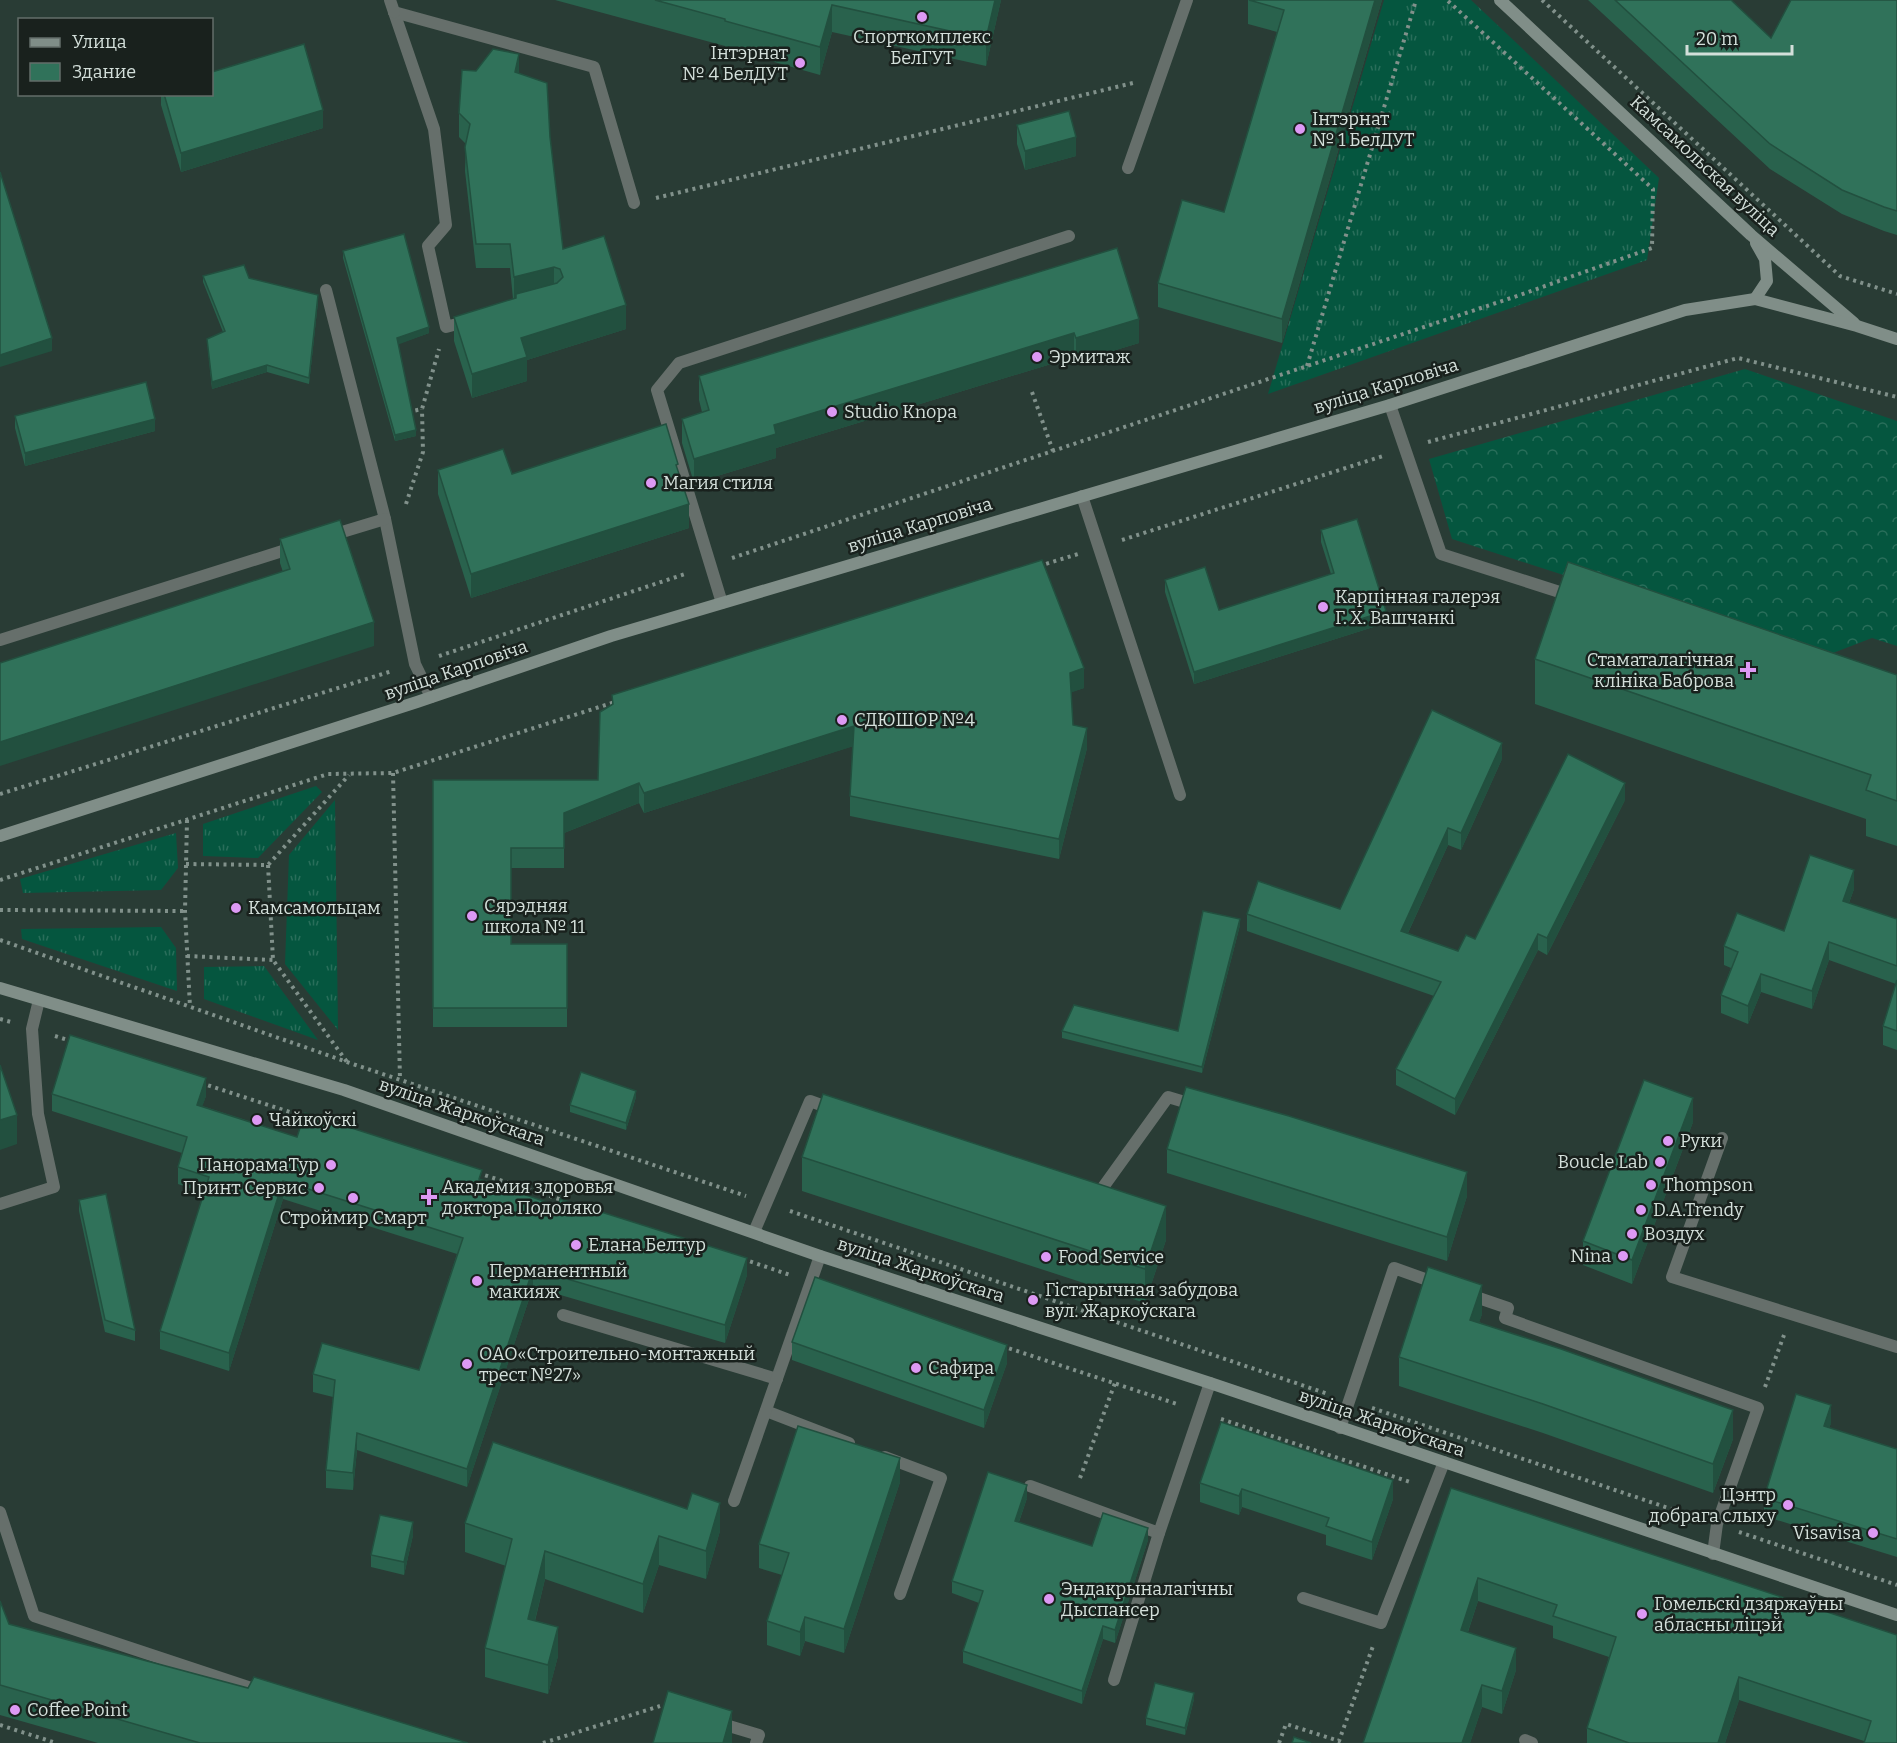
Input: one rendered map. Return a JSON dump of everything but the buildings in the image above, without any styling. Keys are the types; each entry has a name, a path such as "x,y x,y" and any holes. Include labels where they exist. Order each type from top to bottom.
{"street":[{"name":"Камсамольская вуліца","path":"1500,0 1751,235 1857,326 1897,339"},
{"path":"1751,235 1765,259 1767,280 1755,299"},
{"name":"вуліца Карповіча","path":"0,836 612,636 1390,405 1685,310 1755,299 1857,326"},
{"name":"вуліца Жаркоўскага","path":"0,988 344,1090 820,1256 1210,1383 1897,1615"}],"lane":[{"path":"1128,168 1187,0"},
{"path":"392,6 594,68 634,203"},
{"path":"392,6 435,129 446,225 428,246 446,327 479,318"},
{"path":"722,603 657,390 679,363 1069,236"},
{"path":"326,290 385,519 415,664 431,697"},
{"path":"1390,405 1441,554 1587,600"},
{"path":"1082,496 1180,795"},
{"path":"0,640 385,519"},
{"path":"0,1204 54,1187 38,1114 32,1029 39,1000"},
{"path":"1096,1197 1167,1097 1212,1110"},
{"path":"754,1232 810,1101 843,1112"},
{"path":"1722,1138 1672,1277 1897,1347"},
{"path":"735,1501 820,1256"},
{"path":"1340,1428 1394,1268 1508,1308 1505,1318 1758,1408 1717,1524 1713,1554"},
{"path":"563,1315 777,1379"},
{"path":"1114,1680 1159,1533 1210,1383"},
{"path":"766,1411 941,1478 900,1594"},
{"path":"1303,1598 1381,1623 1444,1462"},
{"path":"1030,1486 1159,1533"},
{"path":"0,1512 34,1616 270,1694"},
{"path":"704,1719 759,1735 756,1743"}],"path":[{"path":"1306,366 1416,0"},
{"path":"0,794 415,664 1514,297 1652,248 1653,189 1447,0"},
{"path":"1542,0 1840,276 1897,294"},
{"path":"634,203 1160,77"},
{"path":"405,508 423,452 422,409 446,327"},
{"path":"1031,569 1405,448 1738,358 1897,397"},
{"path":"1032,392 1053,451"},
{"path":"401,414 422,409"},
{"path":"0,880 328,774 393,773 623,700"},
{"path":"393,773 400,1080"},
{"path":"347,1062 273,960 268,865 349,774"},
{"path":"187,820 185,911 190,1007"},
{"path":"186,864 268,865"},
{"path":"0,910 185,911"},
{"path":"0,940 347,1062 1897,1585"},
{"path":"187,956 273,960"},
{"path":"0,1019 77,1043"},
{"path":"190,1080 314,1120"},
{"path":"472,1171 562,1201"},
{"path":"732,1256 811,1281"},
{"path":"1758,1408 1792,1314"},
{"path":"991,1342 1433,1490"},
{"path":"1072,1500 1115,1383"},
{"path":"1279,1743 1286,1724 1339,1741 1381,1623"},
{"path":"543,1743 660,1706"},
{"path":"0,1725 56,1743"}],"green space":[{"path":"1384,0 1471,0 1659,178 1647,260 1268,394"},
{"path":"1745,369 1897,421 1897,646 1872,638 1820,658 1452,539 1429,459"},
{"path":"316,786 322,792 258,858 203,856 203,824"},
{"path":"335,800 338,1030 285,964 289,855"},
{"path":"176,833 178,868 161,890 23,893 20,879"},
{"path":"161,927 176,948 177,991 22,939 21,929"},
{"path":"264,966 318,1040 204,999 204,967"}],"place":[{"name":"Спорткомплекс БелГУТ","path":"922,17"},
{"name":"Інтэрнат № 4 БелДУТ","path":"800,63"},
{"name":"Інтэрнат № 1 БелДУТ","path":"1300,129"},
{"name":"Эрмитаж","path":"1037,357"},
{"name":"Studio Knopa","path":"832,412"},
{"name":"Магия стиля","path":"651,483"},
{"name":"Карцінная галерэя Г. Х. Вашчанкі","path":"1323,607"},
{"name":"Стаматалагічная клініка Баброва","path":"1748,670"},
{"name":"СДЮШОР №4","path":"842,720"},
{"name":"Камсамольцам","path":"236,908"},
{"name":"Сярэдняя школа № 11","path":"472,916"},
{"name":"Чайкоўскі","path":"257,1120"},
{"name":"Руки","path":"1668,1141"},
{"name":"Boucle Lab","path":"1660,1162"},
{"name":"ПанорамаТур","path":"331,1165"},
{"name":"Thompson","path":"1651,1185"},
{"name":"Принт Сервис","path":"319,1188"},
{"name":"Академия здоровья доктора Подоляко","path":"429,1197"},
{"name":"Строймир Смарт","path":"353,1198"},
{"name":"D.A.Trendy","path":"1641,1210"},
{"name":"Воздух","path":"1632,1234"},
{"name":"Елана Белтур","path":"576,1245"},
{"name":"Nina","path":"1623,1256"},
{"name":"Food Service","path":"1046,1257"},
{"name":"Перманентный макияж","path":"477,1281"},
{"name":"Гістарычная забудова вул. Жаркоўскага","path":"1033,1300"},
{"name":"ОАО«Строительно-монтажный трест №27»","path":"467,1364"},
{"name":"Сафира","path":"916,1368"},
{"name":"Цэнтр добрага слыху","path":"1788,1505"},
{"name":"Visavisa","path":"1873,1533"},
{"name":"Эндакрыналагічны Дыспансер","path":"1049,1599"},
{"name":"Гомельскі дзяржаўны абласны ліцэй","path":"1642,1614"},
{"name":"Coffee Point","path":"15,1710"}]}
